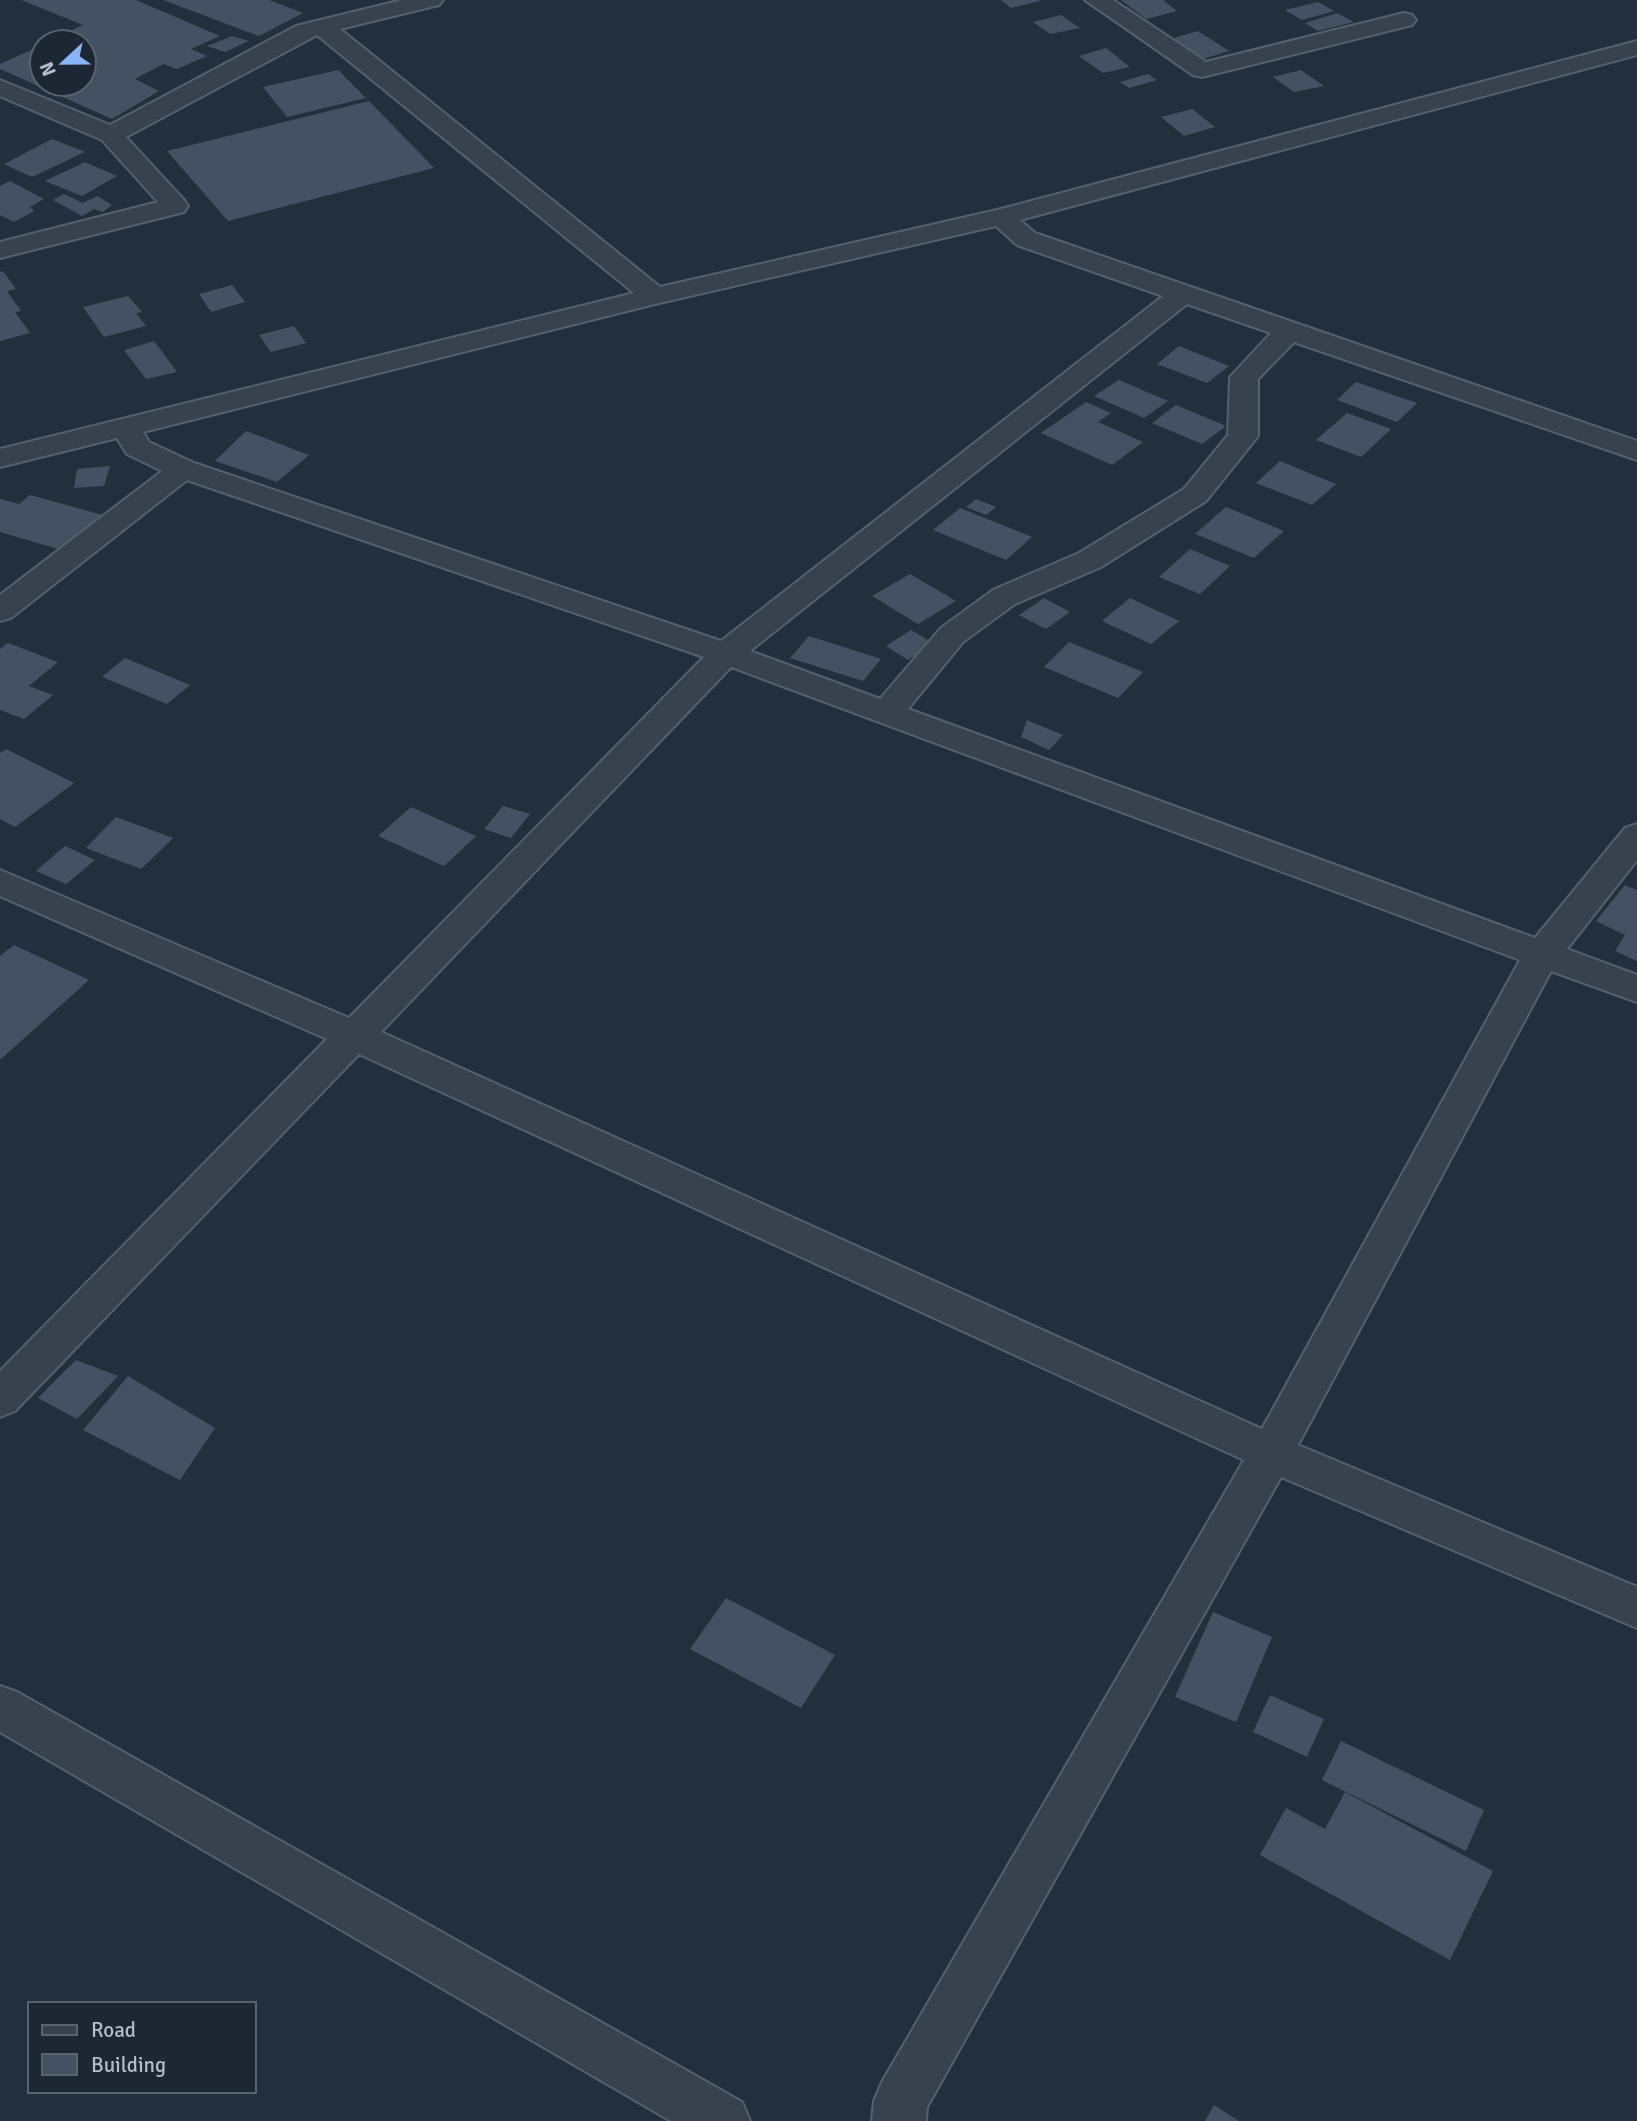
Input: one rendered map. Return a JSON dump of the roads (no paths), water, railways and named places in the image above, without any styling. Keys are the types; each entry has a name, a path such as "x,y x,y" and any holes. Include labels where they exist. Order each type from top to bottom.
{"street":[{"path":"111,135 304,31 431,0"},
{"path":"1097,0 1202,70 1404,20 1367,5"},
{"path":"322,27 655,296"},
{"path":"0,458 655,296 1001,216 1637,48"},
{"path":"0,87 111,135 175,206 0,250"},
{"path":"1001,216 1026,239 1637,451"},
{"path":"0,1399 726,654 1182,294"},
{"path":"887,712 952,635 1004,597 1090,560 1195,495 1243,436 1244,377 1290,330"},
{"path":"125,427 138,448 183,469 726,654 1541,956 1637,989"},
{"path":"0,611 183,469"},
{"path":"899,2121 901,2101 1271,1453 1541,956 1637,836"},
{"path":"0,883 355,1036 1271,1453 1637,1608"},
{"path":"0,1707 723,2121"}]}
